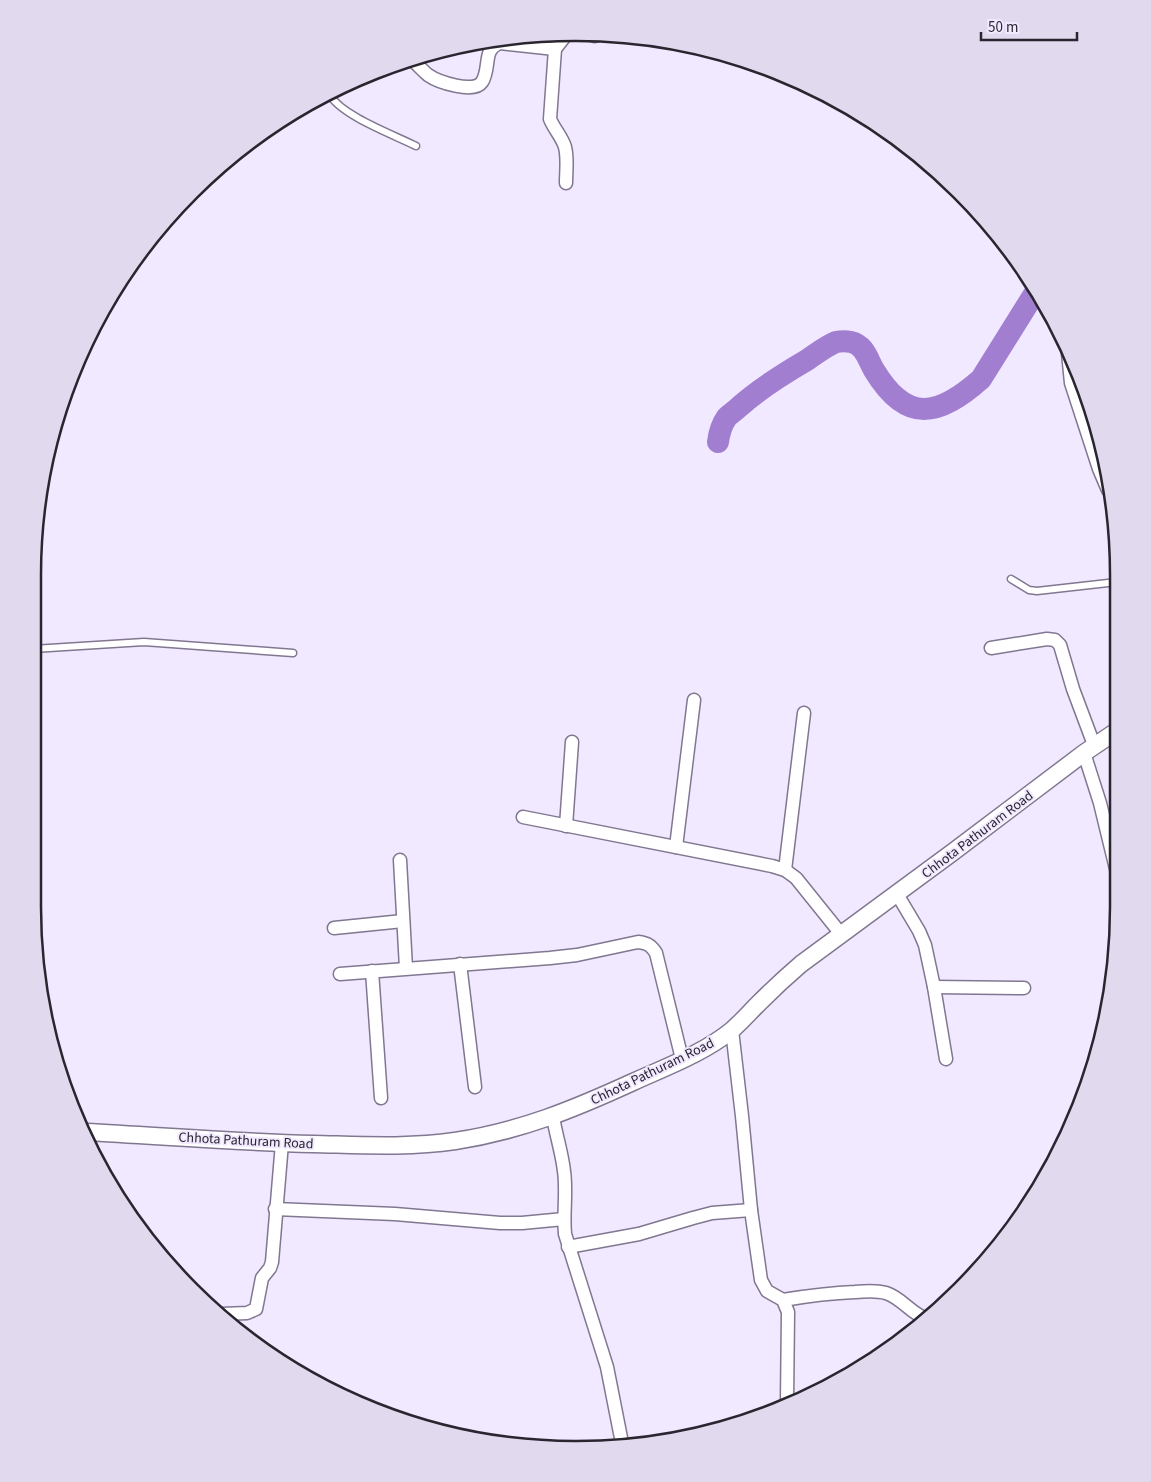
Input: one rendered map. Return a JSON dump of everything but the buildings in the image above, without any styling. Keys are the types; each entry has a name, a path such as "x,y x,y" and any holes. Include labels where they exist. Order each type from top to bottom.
{"street":[{"path":"561,41 555,49 550,119 564,146 566,184"},
{"path":"516,45 555,49"},
{"path":"418,65 436,79 465,87 475,87 481,83 486,74 491,49"},
{"path":"1070,374 1071,383 1088,426"},
{"path":"991,648 1047,639 1055,640 1060,645 1089,749 1110,844"},
{"path":"676,847 694,700"},
{"path":"785,870 804,713"},
{"name":"Chhota Pathuram Road","path":"91,1132 282,1143 376,1146 419,1145 456,1141 512,1129 581,1106 682,1059 732,1030 779,983 802,964 1110,735"},
{"path":"566,826 572,742"},
{"path":"523,817 785,870 796,878 842,934"},
{"path":"400,860 406,968"},
{"path":"897,894 920,931 925,945 946,1060"},
{"path":"334,928 404,921"},
{"path":"340,974 577,955 638,942 649,944 656,952 682,1059"},
{"path":"460,964 475,1087"},
{"path":"372,971 381,1098"},
{"path":"934,987 1024,988"},
{"path":"732,1030 751,1210 761,1280 767,1291 783,1300 788,1312 787,1397"},
{"path":"552,1117 564,1170 566,1190 564,1219 568,1247 607,1367 621,1439"},
{"path":"230,1314 247,1313 256,1309 262,1278 272,1262 282,1143"},
{"path":"276,1209 395,1214 500,1223 564,1219"},
{"path":"568,1247 639,1234 712,1214 751,1210"},
{"path":"783,1300 820,1294 884,1292 894,1296 918,1316"}],"lane":[{"path":"332,100 349,113 416,146"},
{"path":"1011,579 1029,590 1038,591 1110,583"},
{"path":"41,648 144,642 293,653"}],"waterway":[{"path":"718,442 722,426 728,416 772,382 836,342 851,342 860,346 886,388 899,400 911,407 924,409 937,407 951,401 981,379 1032,298"}]}
